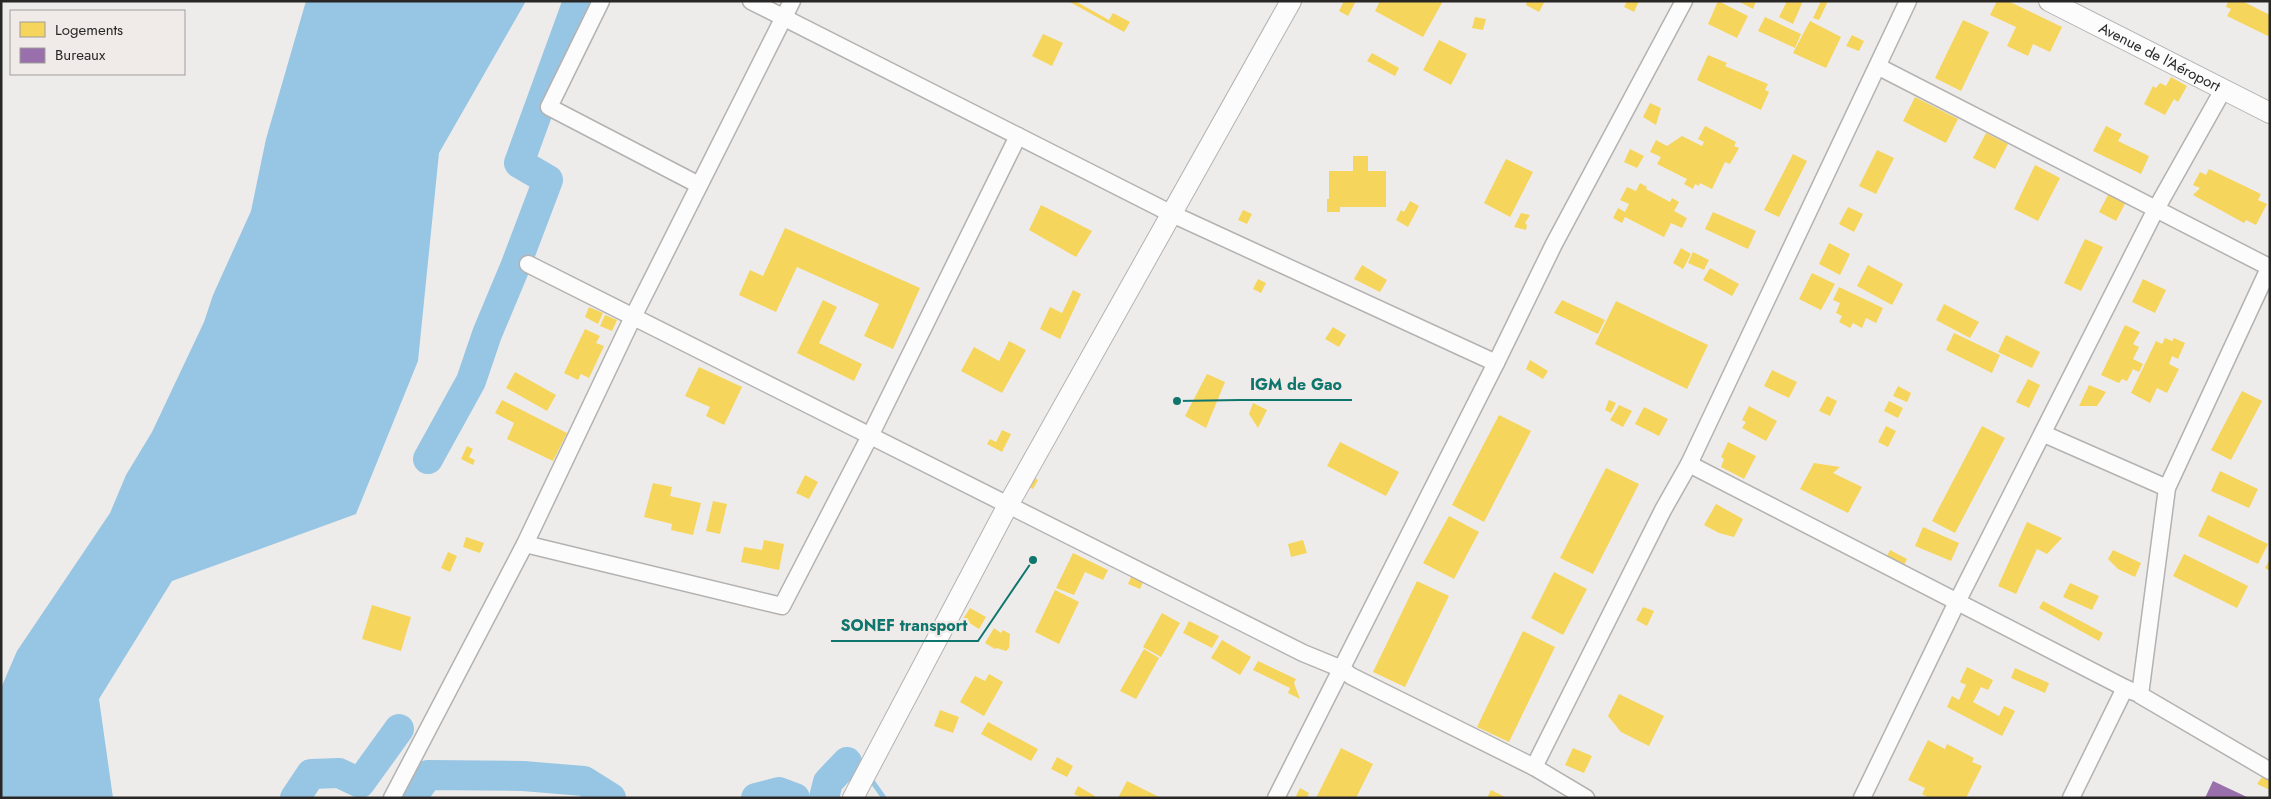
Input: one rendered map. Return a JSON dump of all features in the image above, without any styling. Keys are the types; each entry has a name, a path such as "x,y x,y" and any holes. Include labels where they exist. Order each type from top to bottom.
{"main road":[{"path":"853,798 1008,505 1290,1"},
{"name":"Avenue de l'Aéroport","path":"2050,1 2270,113"}],"street":[{"path":"601,1 549,107 699,185"},
{"path":"751,1 783,19 1172,214 1496,363"},
{"path":"392,798 525,544 633,317 792,1"},
{"path":"1276,798 1496,363 1554,244 1684,1"},
{"path":"1534,767 1663,510 1689,464 1747,338 1879,67 1908,1"},
{"path":"1879,67 2270,267 2168,488 2140,695"},
{"path":"1862,798 1958,602 2156,209 2223,90"},
{"path":"525,544 782,606 870,436 1018,136"},
{"path":"528,264 1303,653 1342,669 1351,676 1534,767 1586,798"},
{"path":"2044,434 2168,488"},
{"path":"1689,464 2140,695 2270,771"},
{"path":"2071,798 2124,688"}],"water":[{"path":"306,1 526,1 439,153 418,361 356,514 172,581 99,699 113,798 1,798 1,688 17,651 110,513 126,475 152,432 204,322 213,295 251,211 266,139"}],"building: Logements":[{"path":"1068,1 1075,1 1109,20 1113,13 1130,22 1124,32"},
{"path":"1344,1 1356,1 1348,16 1339,11"},
{"path":"1380,1 1443,1 1423,37 1375,11"},
{"path":"1527,1 1545,1 1539,12 1526,5"},
{"path":"1627,1 1639,1 1634,12 1624,7"},
{"path":"1718,1 1748,16 1737,38 1708,24"},
{"path":"1738,1 1756,1 1753,9"},
{"path":"1787,1 1803,1 1793,24 1779,17"},
{"path":"1821,1 1828,1 1819,20 1813,18"},
{"path":"1997,1 2008,1 2062,27 2050,52 2033,44 2028,56 2007,46 2016,27 1990,15"},
{"path":"2228,1 2242,1 2270,15 2270,37 2227,16 2231,9 2226,7"},
{"path":"1475,17 1486,19 1483,30 1472,28"},
{"path":"1765,17 1801,34 1795,48 1758,31"},
{"path":"1963,20 1989,32 1961,91 1935,78"},
{"path":"1810,21 1841,37 1826,68 1793,53"},
{"path":"1043,34 1063,43 1052,66 1032,56"},
{"path":"1852,35 1864,41 1859,51 1846,46"},
{"path":"1439,40 1467,54 1451,85 1423,70"},
{"path":"1372,53 1399,68 1395,76 1367,61"},
{"path":"1708,55 1727,63 1725,66 1768,84 1765,90 1769,92 1761,110 1697,80"},
{"path":"2171,77 2187,86 2178,102 2174,99 2165,115 2144,104 2153,86 2156,88 2160,83 2166,86"},
{"path":"1915,97 1958,119 1946,143 1903,121"},
{"path":"1650,103 1661,108 1656,125 1643,117"},
{"path":"1705,126 1736,142 1734,146 1739,148 1730,164 1725,162 1712,189 1700,183 1699,186 1695,184 1693,189 1684,184 1687,179 1657,164 1661,157 1650,152 1656,140 1667,146 1682,136 1702,146 1704,142 1698,139"},
{"path":"2106,126 2122,134 2118,141 2149,156 2141,174 2093,151"},
{"path":"1986,133 2008,144 1995,169 1973,158"},
{"path":"1630,149 1644,156 1637,168 1624,162"},
{"path":"1877,150 1894,158 1876,194 1859,186"},
{"path":"1793,154 1807,161 1779,217 1764,210"},
{"path":"1353,156 1368,156 1368,171 1386,171 1386,207 1340,207 1340,212 1327,212 1329,171 1353,171"},
{"path":"1506,159 1533,172 1510,217 1484,203"},
{"path":"2035,165 2060,178 2038,221 2014,209"},
{"path":"2209,169 2261,194 2258,200 2267,204 2256,225 2246,220 2244,223 2193,195 2200,188 2193,185 2200,172 2206,175"},
{"path":"1640,183 1647,187 1646,189 1670,202 1672,198 1679,202 1674,211 1687,218 1682,228 1671,223 1664,237 1625,217 1622,223 1613,218 1618,208 1625,212 1629,204 1620,200 1627,187 1636,191"},
{"path":"2110,191 2127,200 2116,221 2099,212"},
{"path":"1410,201 1419,206 1408,227 1396,220 1401,210 1404,212"},
{"path":"1041,205 1092,231 1076,257 1029,230"},
{"path":"1848,207 1863,214 1854,232 1839,224"},
{"path":"1243,210 1252,214 1247,224 1238,220"},
{"path":"1713,212 1756,231 1748,249 1705,229"},
{"path":"1521,213 1530,215 1525,223 1527,225 1526,230 1514,227"},
{"path":"785,228 920,288 893,349 864,336 879,304 797,267 776,312 739,295 750,270 763,276"},
{"path":"2085,239 2103,247 2081,291 2064,283"},
{"path":"1829,243 1850,254 1840,275 1819,264"},
{"path":"1681,248 1691,254 1683,269 1673,263"},
{"path":"1693,252 1709,260 1704,270 1688,263"},
{"path":"1362,265 1387,280 1380,292 1354,279"},
{"path":"1868,265 1903,284 1892,305 1857,286"},
{"path":"1710,268 1739,284 1732,296 1703,280"},
{"path":"1812,273 1835,284 1821,310 1799,299"},
{"path":"1258,279 1266,283 1261,293 1253,289"},
{"path":"2143,279 2166,290 2155,313 2132,302"},
{"path":"1839,287 1883,308 1876,323 1866,318 1862,328 1853,323 1850,328 1839,322 1842,316 1836,313 1840,303 1833,300"},
{"path":"1073,290 1081,294 1060,339 1040,329 1050,307 1062,313"},
{"path":"823,300 837,307 819,343 862,364 854,381 797,353"},
{"path":"1562,300 1605,320 1598,334 1554,313"},
{"path":"1616,301 1708,345 1687,389 1595,344"},
{"path":"1944,304 1979,322 1970,338 1936,320"},
{"path":"589,307 603,313 598,324 585,317"},
{"path":"605,315 617,320 612,331 600,326"},
{"path":"2125,325 2140,332 2133,344 2139,347 2133,359 2143,364 2139,372 2133,369 2127,381 2122,379 2119,383 2101,375"},
{"path":"1333,327 1346,335 1339,347 1325,339"},
{"path":"585,329 600,336 596,343 604,346 589,378 581,374 578,380 564,373"},
{"path":"1954,333 2000,355 1992,373 1946,350"},
{"path":"2006,335 2040,352 2032,368 1998,352"},
{"path":"2165,338 2172,341 2174,338 2185,343 2178,359 2172,356 2169,364 2179,369 2167,393 2157,388 2150,403 2131,393 2156,341 2162,344"},
{"path":"1009,341 1026,350 1002,393 961,371 974,347 999,361"},
{"path":"1530,360 1548,371 1543,379 1526,369"},
{"path":"699,367 742,387 724,425 706,416 710,407 685,396"},
{"path":"1772,370 1797,382 1789,398 1764,386"},
{"path":"515,372 556,395 547,411 506,388"},
{"path":"1207,374 1225,382 1206,428 1185,416"},
{"path":"2028,379 2040,385 2029,408 2016,402"},
{"path":"2089,385 2106,392 2097,406 2079,406"},
{"path":"1898,386 1911,393 1907,402 1893,396"},
{"path":"2242,391 2262,401 2231,460 2211,450"},
{"path":"1827,396 1837,401 1830,416 1819,411"},
{"path":"502,400 567,433 553,461 507,439 514,423 495,413"},
{"path":"1609,400 1616,403 1611,413 1605,410"},
{"path":"1889,401 1903,408 1898,418 1884,411"},
{"path":"1253,403 1267,410 1258,428 1249,414"},
{"path":"1619,405 1632,411 1623,427 1610,420"},
{"path":"1749,406 1777,421 1766,441 1742,428 1746,422 1742,420"},
{"path":"1644,407 1668,419 1659,436 1635,424"},
{"path":"1499,415 1531,431 1484,522 1452,505"},
{"path":"1886,426 1896,431 1888,447 1878,442"},
{"path":"1982,426 2005,438 1955,533 1932,521"},
{"path":"1002,430 1011,434 1002,452 987,444 990,439 996,442"},
{"path":"1340,442 1399,472 1386,496 1327,466"},
{"path":"1728,442 1756,456 1744,479 1721,467 1724,459 1721,457"},
{"path":"467,446 473,449 469,457 475,460 473,465 461,459"},
{"path":"1814,463 1840,467 1833,473 1862,487 1848,513 1800,489"},
{"path":"1606,468 1639,484 1593,574 1560,558"},
{"path":"2220,471 2258,489 2249,508 2211,491"},
{"path":"805,475 818,482 809,499 796,493"},
{"path":"1034,477 1038,480 1033,489 1028,487"},
{"path":"653,483 672,487 670,496 701,503 693,535 671,530 672,524 644,517"},
{"path":"713,501 727,504 720,534 706,531"},
{"path":"1716,504 1743,519 1734,537 1719,533 1704,525"},
{"path":"2208,515 2268,544 2258,564 2198,536"},
{"path":"1449,516 1479,532 1454,579 1423,563"},
{"path":"2027,522 2062,538 2047,554 2037,549 2016,594 1998,586"},
{"path":"1923,527 1959,543 1951,561 1915,546"},
{"path":"466,537 484,543 480,553 463,547"},
{"path":"764,540 784,544 779,570 741,562 744,547 762,550"},
{"path":"1303,540 1307,553 1291,557 1288,544"},
{"path":"1890,550 1907,559 1902,569 1885,560"},
{"path":"2113,550 2141,563 2135,577 2118,569 2108,559"},
{"path":"448,552 457,556 450,572 441,568"},
{"path":"1073,553 1108,570 1103,580 1085,572 1074,595 1056,588"},
{"path":"2184,554 2248,586 2237,608 2173,576"},
{"path":"2270,559 2270,571 2265,568"},
{"path":"1554,572 1587,589 1563,635 1531,618"},
{"path":"1132,575 1144,580 1140,589 1128,584"},
{"path":"1417,581 1449,596 1405,687 1373,672"},
{"path":"2070,583 2099,596 2092,610 2063,597"},
{"path":"1055,590 1079,602 1059,644 1035,632"},
{"path":"2043,601 2103,633 2099,641 2039,608"},
{"path":"372,605 411,617 401,651 362,639"},
{"path":"1643,607 1654,611 1647,626 1636,620"},
{"path":"970,608 986,617 979,629 963,619"},
{"path":"1162,613 1180,623 1161,657 1143,647"},
{"path":"1189,621 1219,636 1212,648 1183,633"},
{"path":"994,628 1001,633 1003,630 1010,634 1009,648 1006,651 995,649 985,643"},
{"path":"1523,631 1555,647 1509,742 1477,727"},
{"path":"1222,640 1251,657 1240,675 1211,658"},
{"path":"1144,649 1159,658 1136,699 1120,691"},
{"path":"1258,661 1296,679 1294,683 1300,699 1288,693 1290,688 1253,670"},
{"path":"1967,667 1993,680 1988,690 1981,687 1973,702 1999,716 2004,706 2015,711 2002,736 1947,707 1952,696 1959,700 1966,685 1960,682"},
{"path":"2015,668 2049,683 2045,693 2011,678"},
{"path":"989,674 1003,682 984,716 960,702 975,676 985,681"},
{"path":"1619,694 1664,716 1649,746 1621,732 1608,716"},
{"path":"940,710 959,717 953,733 934,726"},
{"path":"988,722 1038,749 1031,761 981,734"},
{"path":"1928,740 1945,749 1947,744 1974,758 1972,762 1982,766 1966,798 1929,798 1922,794 1925,788 1908,780"},
{"path":"1341,748 1373,764 1356,798 1316,798"},
{"path":"1573,748 1592,756 1584,773 1565,765"},
{"path":"1057,757 1073,766 1067,777 1051,769"},
{"path":"2264,774 2270,777 2270,790 2257,784"},
{"path":"1127,781 1161,798 1118,798"},
{"path":"1078,786 1098,798 1082,798 1074,794"},
{"path":"1300,788 1309,793 1307,798 1295,798"},
{"path":"1491,790 1507,798 1487,798"}],"building: Bureaux":[{"path":"2213,781 2249,798 2205,798"}],"waterway":[{"path":"428,459 471,381 487,334 548,180 519,163 578,1"},
{"path":"295,798 311,774 339,773 360,783 399,729"},
{"path":"824,798 828,782 847,762"},
{"path":"411,798 428,775 523,776 584,781 611,798"},
{"path":"872,781 884,798"},
{"path":"756,798 779,792 795,798"}],"place":[{"name":"IGM de Gao","path":"1177,401"},
{"name":"SONEF transport","path":"1033,560"}]}
